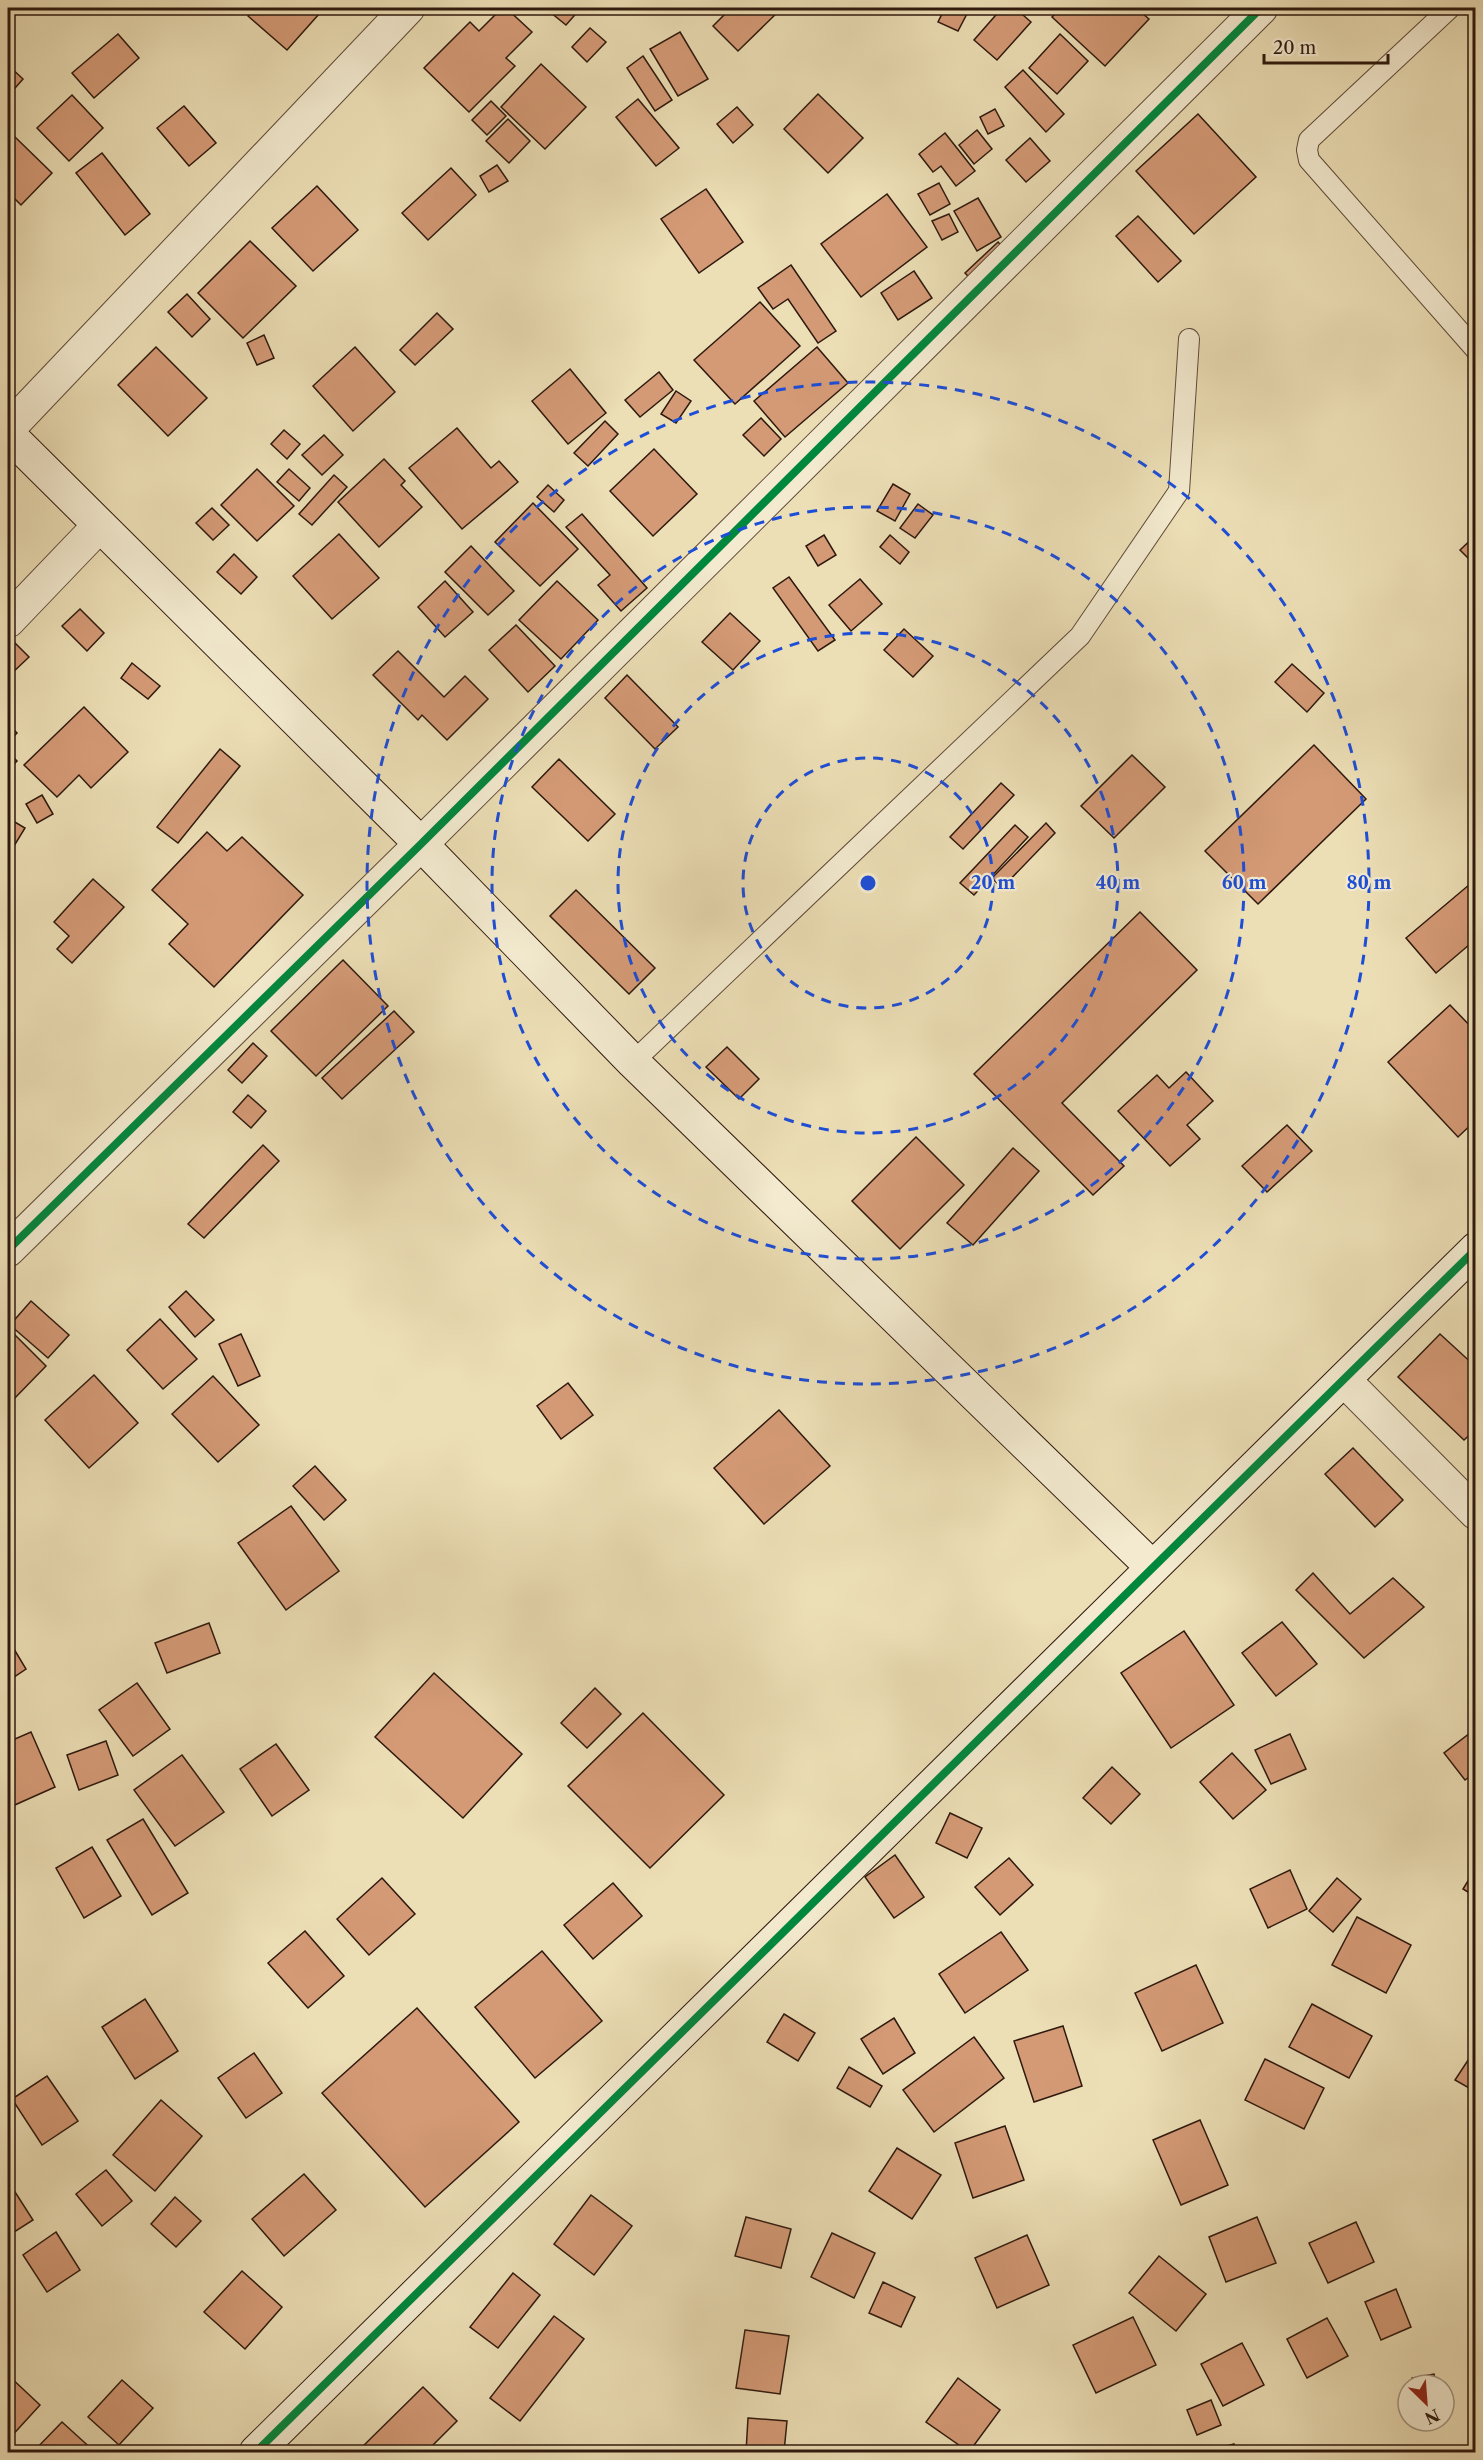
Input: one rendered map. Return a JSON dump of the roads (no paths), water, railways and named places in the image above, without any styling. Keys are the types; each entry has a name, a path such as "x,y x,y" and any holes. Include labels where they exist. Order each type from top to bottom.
{"street":[{"path":"8,429 408,8"},
{"path":"8,1250 421,844 1261,8"},
{"path":"8,434 421,844 633,1062 1152,1567"},
{"path":"8,621 99,526"},
{"path":"256,2452 1476,1250"},
{"path":"1344,1380 1476,1513"}],"lane":[{"path":"1450,8 1310,140 1307,150 1309,160 1476,350"},
{"path":"633,1062 1080,636 1179,491 1189,339"}]}
